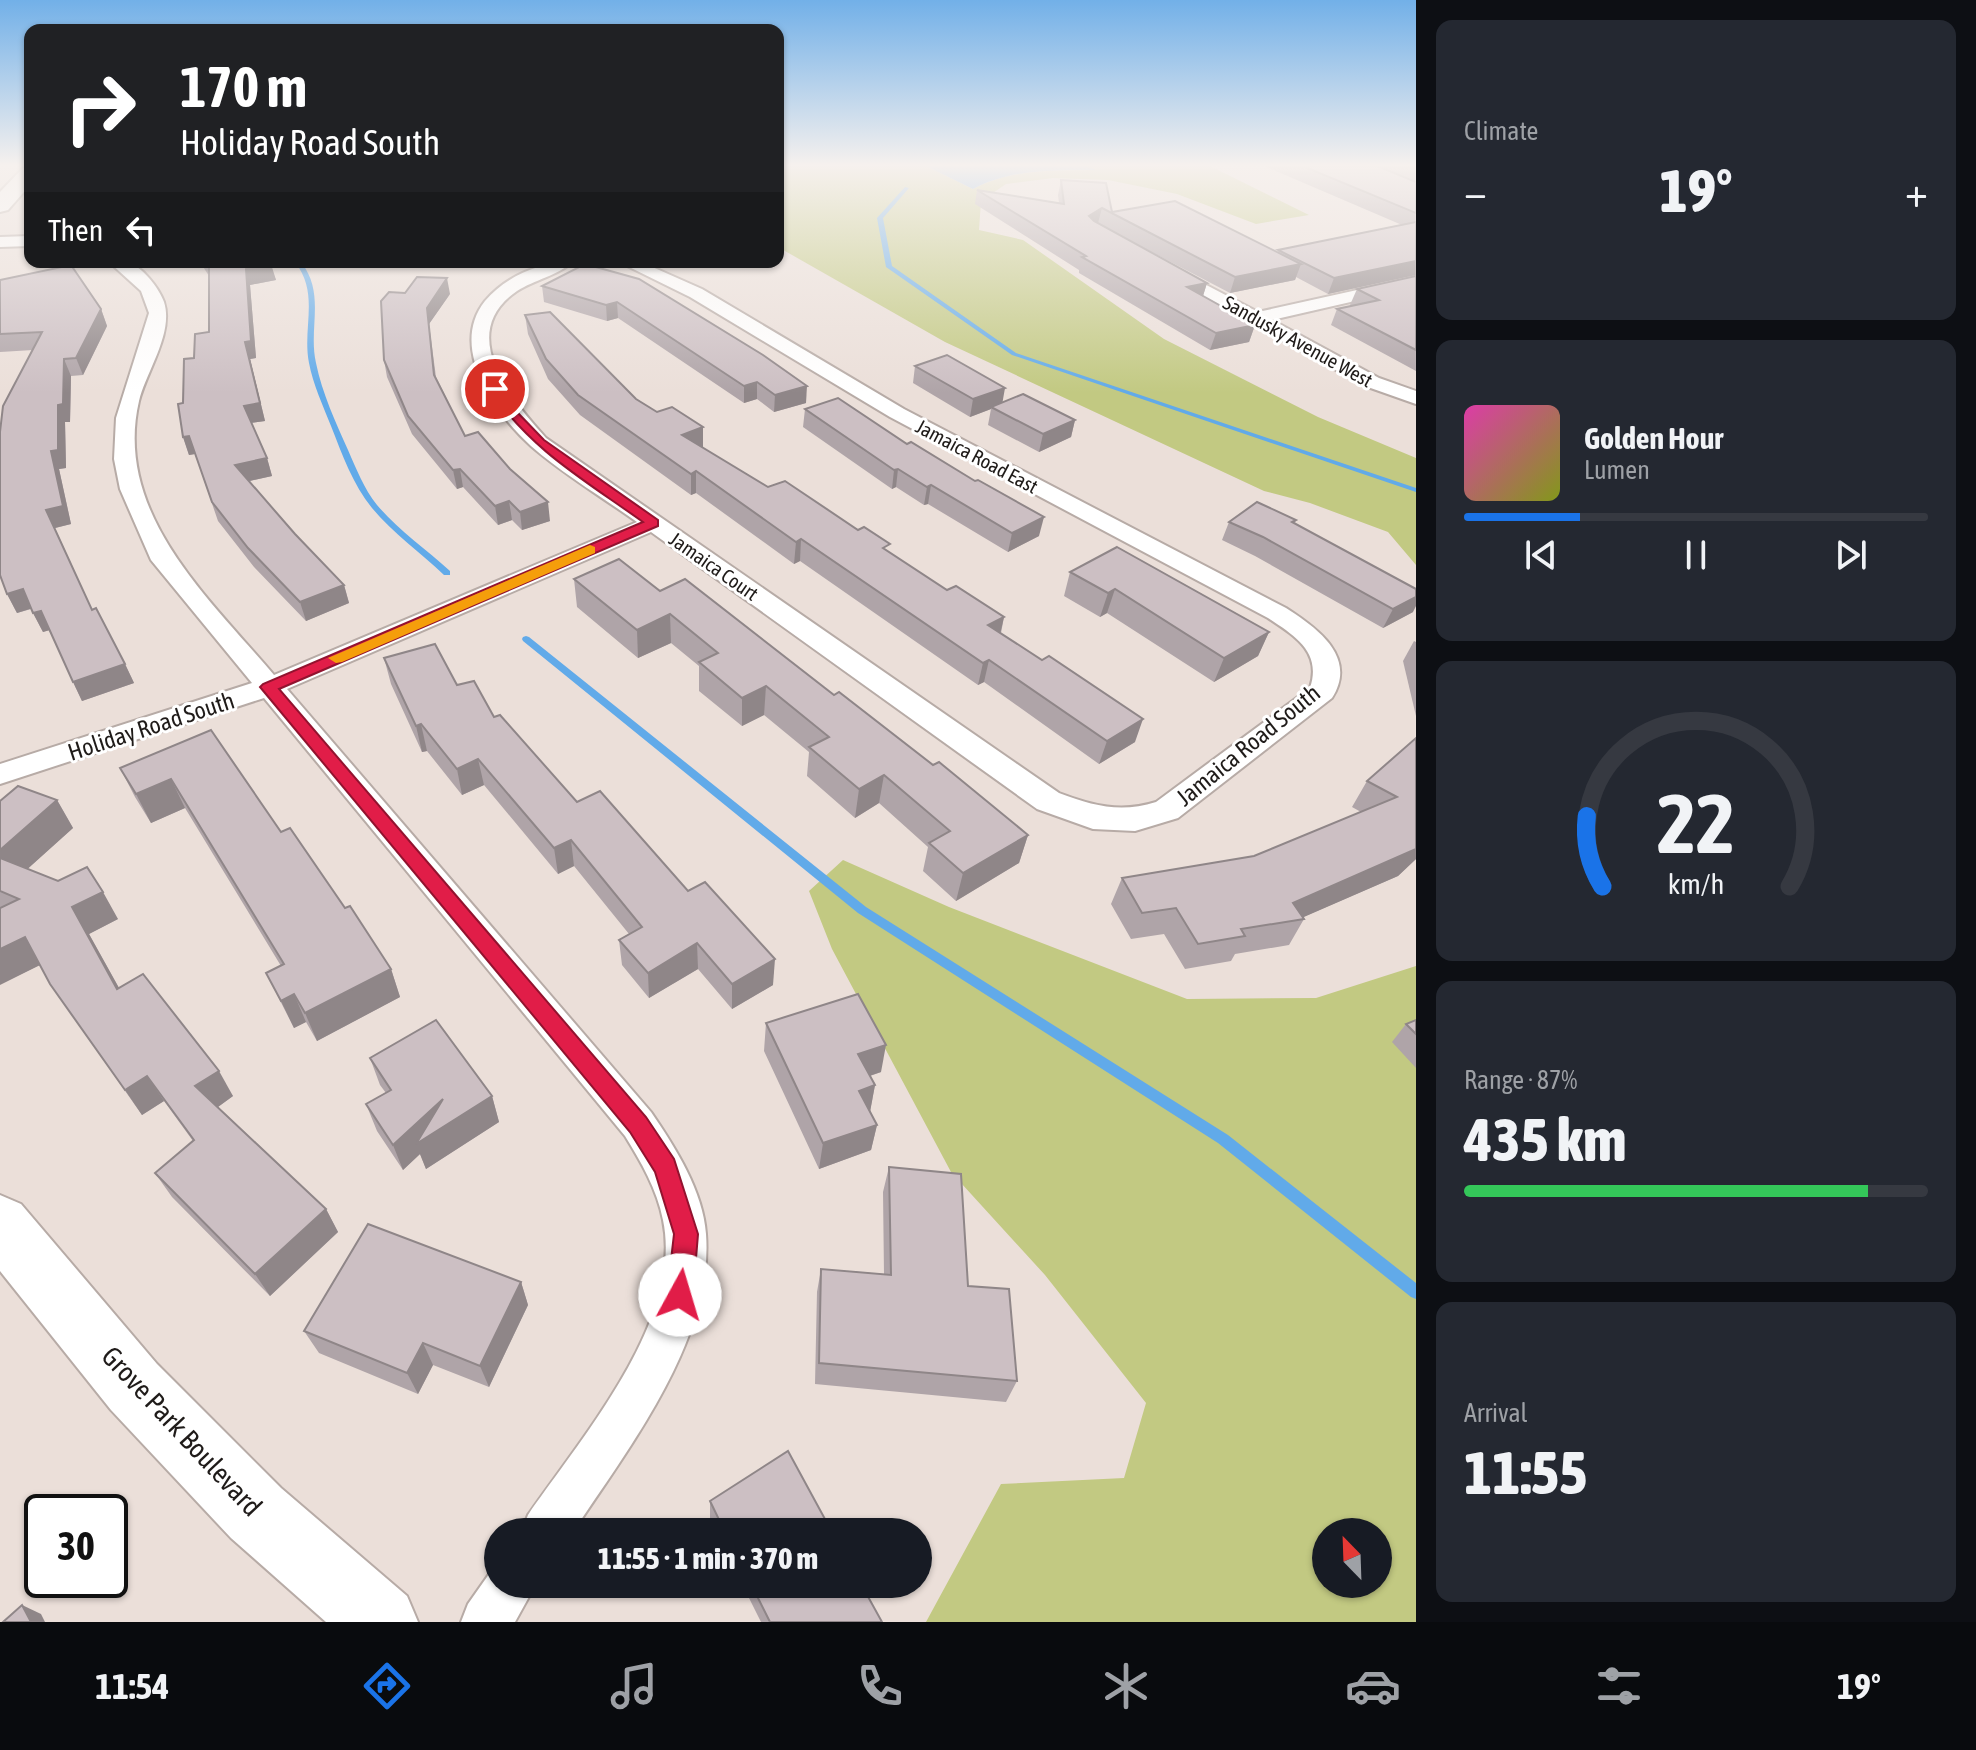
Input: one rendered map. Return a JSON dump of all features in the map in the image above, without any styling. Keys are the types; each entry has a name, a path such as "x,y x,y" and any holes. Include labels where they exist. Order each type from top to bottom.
{"street":[{"path":"0,242 24,241"},
{"name":"Sandusky Avenue West","path":"1150,260 1372,382 1416,398"},
{"path":"125,268 146,285 158,310 157,326 135,380 125,419 123,446 128,479 136,502 163,560 638,1124 666,1167 686,1234 680,1295 657,1360 554,1518"},
{"name":"Jamaica Court","path":"550,268 533,275 491,306 482,323 485,366 495,389 514,416 539,442 1048,801 1093,818"},
{"name":"Jamaica Road East","path":"640,268 696,293 897,413 1277,613 1298,627 1324,652"},
{"path":"1255,318 1416,282"},
{"name":"Holiday Road South","path":"0,774 269,687 653,523"},
{"name":"Jamaica Road South","path":"1093,818 1135,820 1167,810 1322,692 1329,676 1324,652"},
{"name":"Grove Park Boulevard","path":"0,1224 134,1387 256,1513 381,1622"},
{"path":"486,1622 502,1598"}],"green space":[{"path":"784,241 1024,241 1164,339 1318,417 1416,458 1416,565 1388,532 1310,503 1264,491 945,342 784,250"},
{"path":"843,860 949,907 1187,999 1316,998 1416,966 1416,1622 926,1622 1001,1484 1124,1478 1146,1403 1045,1275 951,1172 832,949 809,891"}],"building":[{"path":"1061,241 1130,241 1207,283 1187,287 1255,325 1216,333 1082,257 1086,256"},
{"path":"1165,241 1254,241 1301,264 1235,277"},
{"path":"1324,241 1416,241 1416,261 1334,278 1278,250"},
{"path":"57,268 73,268 101,309 76,358 64,359 63,404 58,405 58,450 51,451 63,506 46,510 92,610 96,608 125,664 73,682 41,611 33,613 23,589 7,594 0,575 0,432 3,406 42,332 0,334 0,280"},
{"path":"209,268 251,268 246,269 251,341 245,342 260,403 244,406 267,458 235,465 344,585 300,602 248,548 212,502 189,436 183,437 178,404 183,403 184,359 194,358 195,334 209,332"},
{"path":"577,268 599,268 639,279 763,355 807,386 775,395 757,382 744,386 617,302 606,305 542,286"},
{"path":"1416,276 1416,350 1337,309 1379,300 1357,289"},
{"path":"417,277 447,278 427,308 434,375 465,436 478,432 510,469 548,502 520,512 509,501 495,506 460,469 453,470 408,416 384,360 381,301 389,292 405,293"},
{"path":"550,312 636,399 657,412 672,407 703,427 682,435 768,487 785,481 858,530 864,527 890,544 883,548 947,590 956,586 1004,617 988,625 1042,660 1049,656 1143,719 1107,741 989,660 983,663 801,539 796,542 696,471 691,474 578,395 546,359 525,315"},
{"path":"947,355 1005,388 973,399 915,366"},
{"path":"1023,394 1075,420 1043,434 991,407"},
{"path":"838,398 907,444 911,442 975,481 1044,517 1012,533 931,485 927,487 898,469 894,470 805,409"},
{"path":"1257,502 1296,520 1292,522 1416,589 1416,597 1393,609 1263,537 1229,522"},
{"path":"1117,547 1269,632 1224,658 1115,589 1108,593 1070,572"},
{"path":"619,559 660,591 685,579 834,695 839,692 933,765 939,762 1028,835 963,873 929,843 950,831 884,775 859,789 809,747 829,737 766,686 742,698 699,662 718,653 670,614 637,630 574,579"},
{"path":"435,644 457,685 474,681 494,717 500,715 577,802 600,791 688,891 705,882 775,959 732,984 697,943 648,973 619,940 642,927 571,840 554,848 478,759 457,769 421,724 416,726 384,658"},
{"path":"211,730 281,832 290,828 345,908 350,906 391,969 305,1013 294,994 281,1001 266,973 284,964 171,779 136,794 120,768"},
{"path":"1416,738 1416,849 1293,903 1304,919 1241,929 1245,936 1198,944 1176,908 1142,913 1122,878 1254,856 1397,797 1367,781"},
{"path":"18,786 57,800 0,850 0,801"},
{"path":"0,858 58,881 87,867 103,892 72,907 117,989 143,974 219,1071 195,1086 326,1209 255,1274 155,1173 194,1140 147,1076 125,1090 50,984 25,937 0,949 0,908 19,899 0,891"},
{"path":"858,994 886,1045 858,1054 875,1085 859,1091 877,1125 823,1143 766,1023"},
{"path":"436,1020 492,1096 416,1144 443,1099 393,1145 366,1104 391,1090 370,1058"},
{"path":"1416,1020 1416,1034 1406,1024"},
{"path":"889,1167 961,1174 968,1286 1009,1289 1017,1381 819,1363 821,1269 891,1275"},
{"path":"368,1224 521,1282 480,1366 423,1343 407,1373 304,1331"},
{"path":"788,1451 824,1518 718,1518 710,1501"},
{"path":"758,1598 869,1598 882,1622 770,1622"},
{"path":"22,1605 31,1622 3,1622"}],"waterway":[{"path":"884,241 889,267 1014,354 1416,490"},
{"path":"303,268 312,296 312,362 349,460 375,507 447,573"},
{"path":"526,639 862,910 1223,1139 1416,1292"}],"slow traffic":[{"path":"336,658 590,550"}],"route":[{"path":"495,389 514,416 539,442 653,523 269,687 638,1124 666,1167 686,1234 680,1295"}]}
